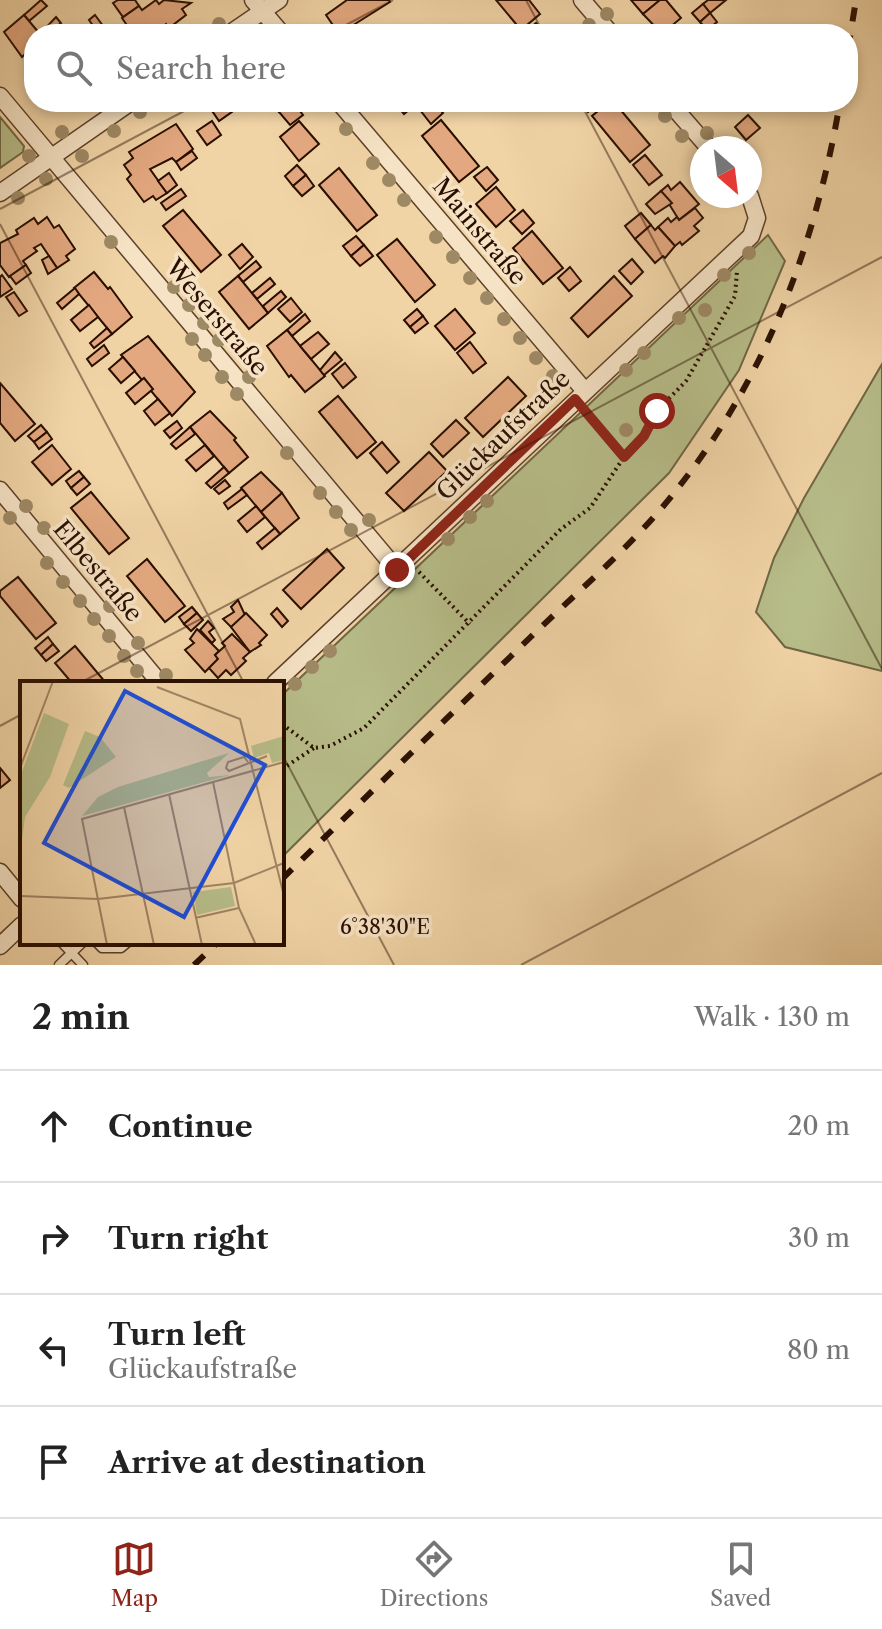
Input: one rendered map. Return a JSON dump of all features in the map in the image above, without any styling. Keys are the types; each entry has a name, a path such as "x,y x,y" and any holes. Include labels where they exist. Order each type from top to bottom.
{"street":[{"path":"239,24 258,6 279,0"},
{"path":"582,0 602,24"},
{"path":"258,6 273,24"},
{"name":"Weserstraße","path":"0,96 402,565"},
{"path":"0,193 117,112"},
{"name":"Mainstraße","path":"347,112 580,395"},
{"path":"678,112 699,136"},
{"name":"Glückaufstraße","path":"277,681 751,236 757,218 754,208"},
{"name":"Elbestraße","path":"0,490 158,681"},
{"path":"0,872 20,897"},
{"path":"0,946 20,927"}],"lane":[{"path":"64,945 83,965"},
{"path":"59,965 80,945"},
{"path":"99,945 102,948 121,948 125,945"}],"path":[{"path":"284,768 314,748 330,746 364,728 561,529 590,508 624,457 644,436 657,411 686,381 735,296 738,270 733,253"},
{"path":"580,395 624,457"},
{"path":"402,565 470,624"},
{"path":"284,726 314,748"}],"green space":[{"path":"0,117 24,146 23,152 0,168"},
{"path":"768,235 785,261 739,370 669,473 284,855 284,693"},
{"path":"882,364 882,671 785,647 756,612 774,558 804,498"}],"building":[{"path":"41,0 47,6 29,21 24,15"},
{"path":"135,0 139,6 123,17 113,3"},
{"path":"156,0 159,4 164,0 191,3 182,9 186,15 174,24 126,24 122,18 139,6 142,10"},
{"path":"347,0 390,2 355,24 332,24 326,15"},
{"path":"496,0 529,0 540,14 528,24 516,24"},
{"path":"631,0 660,0 643,14"},
{"path":"660,0 666,0 681,18 674,24 652,24 643,14"},
{"path":"708,0 726,0 710,13 703,4"},
{"path":"703,4 710,13 700,22 692,13"},
{"path":"710,13 717,22 702,24 700,22"},
{"path":"24,15 32,24 24,24 22,57 4,32"},
{"path":"95,15 102,24 92,24 89,20"},
{"path":"56,17 61,23 60,24 49,24"},
{"path":"213,112 232,112 219,121"},
{"path":"279,112 301,112 303,115 290,125"},
{"path":"422,112 442,112 443,113 431,124"},
{"path":"597,112 622,112 650,145 630,162 592,116"},
{"path":"748,115 760,128 751,136 743,136 735,127"},
{"path":"441,120 479,166 459,182 422,136"},
{"path":"212,121 221,135 207,145 197,131"},
{"path":"299,121 319,144 299,161 280,137"},
{"path":"176,124 193,149 176,162 172,158 150,169 167,193 156,200 153,196 144,202 127,179 131,175 124,165 133,158 129,152"},
{"path":"192,151 197,158 181,170 176,162"},
{"path":"645,155 662,175 649,185 633,165"},
{"path":"297,165 306,175 293,186 285,176"},
{"path":"487,167 498,180 486,191 474,177"},
{"path":"339,168 377,215 357,231 319,185"},
{"path":"169,173 177,185 167,193 158,181"},
{"path":"306,175 314,186 302,196 293,186"},
{"path":"680,182 690,194 690,208 694,208 679,220 661,191 668,185 671,190"},
{"path":"496,187 515,210 496,227 476,204"},
{"path":"181,189 186,196 166,210 161,203"},
{"path":"661,191 672,203 655,214 646,204"},
{"path":"695,208 703,218 694,226 699,231 682,245 680,242 675,246 658,227 668,218 671,222 677,217 679,220"},
{"path":"183,210 221,255 201,272 163,226"},
{"path":"523,210 534,223 522,234 510,221"},
{"path":"641,213 651,225 635,239 625,226"},
{"path":"47,217 54,228 59,225 75,249 66,256 69,260 57,268 41,244 23,261 26,265 9,277 0,265 0,243 18,234 16,230 34,218 38,224"},
{"path":"651,225 655,230 658,227 675,246 665,258 663,256 655,263 635,239"},
{"path":"532,231 563,268 543,284 513,248"},
{"path":"356,236 364,245 351,256 343,246"},
{"path":"397,239 435,285 415,302 377,255"},
{"path":"242,244 253,257 240,269 229,255"},
{"path":"364,245 373,256 360,266 351,256"},
{"path":"49,256 57,268 48,274 42,260"},
{"path":"632,259 643,272 631,284 619,271"},
{"path":"256,261 261,267 243,282 238,276"},
{"path":"26,265 31,273 16,284 10,276"},
{"path":"570,267 581,281 569,291 558,278"},
{"path":"94,272 108,289 110,287 132,317 112,334 74,288"},
{"path":"2,275 12,289 0,297 0,277"},
{"path":"238,276 268,313 249,329 219,292"},
{"path":"614,276 632,296 588,337 571,318"},
{"path":"270,278 275,284 257,299 252,293"},
{"path":"75,288 79,294 62,309 57,303"},
{"path":"281,291 286,297 268,313 263,306"},
{"path":"14,292 27,311 19,316 6,297"},
{"path":"291,298 302,312 290,322 278,309"},
{"path":"89,305 98,317 80,331 71,320"},
{"path":"417,309 423,316 410,327 404,320"},
{"path":"455,309 475,333 455,350 435,326"},
{"path":"305,314 310,321 292,336 287,330"},
{"path":"423,316 428,323 415,333 410,327"},
{"path":"107,328 112,334 94,348 90,343"},
{"path":"287,330 325,376 305,392 291,375 289,377 267,346"},
{"path":"318,332 329,344 311,359 300,346"},
{"path":"148,336 195,392 172,416 121,355"},
{"path":"470,342 486,363 473,373 457,353"},
{"path":"104,345 109,353 92,366 87,359"},
{"path":"335,352 342,360 324,375 320,370"},
{"path":"123,357 135,371 121,383 109,369"},
{"path":"345,363 356,377 343,388 332,374"},
{"path":"508,377 526,396 483,437 465,418"},
{"path":"144,378 153,389 135,404 126,393"},
{"path":"0,383 35,424 15,441 0,423"},
{"path":"338,396 376,442 357,458 319,412"},
{"path":"158,399 170,413 155,425 144,411"},
{"path":"210,411 236,438 234,440 248,457 229,473 190,427"},
{"path":"456,420 469,433 443,457 431,444"},
{"path":"177,421 182,428 170,438 164,431"},
{"path":"41,425 47,432 34,442 28,436"},
{"path":"190,427 195,434 176,449 171,444"},
{"path":"47,432 52,439 39,449 34,442"},
{"path":"382,442 399,462 387,473 370,453"},
{"path":"52,445 71,469 52,485 32,462"},
{"path":"205,445 214,456 196,471 186,460"},
{"path":"429,452 447,471 404,511 386,493"},
{"path":"224,467 229,473 211,488 206,483"},
{"path":"79,471 84,477 71,488 66,481"},
{"path":"261,472 282,493 261,512 241,488"},
{"path":"84,477 90,484 77,495 71,488"},
{"path":"225,480 230,486 219,494 214,489"},
{"path":"242,489 247,495 228,509 224,503"},
{"path":"91,492 129,538 109,554 71,508"},
{"path":"282,493 299,518 280,534 261,512"},
{"path":"256,506 265,517 247,532 238,521"},
{"path":"275,528 280,534 262,549 257,543"},
{"path":"327,549 344,568 301,609 283,590"},
{"path":"147,559 185,606 165,622 127,576"},
{"path":"18,577 56,623 36,639 0,596 0,591"},
{"path":"238,600 245,615 231,627 223,619 234,612 231,607"},
{"path":"192,607 197,613 184,624 179,617"},
{"path":"277,608 288,621 282,627 271,614"},
{"path":"197,613 203,620 191,631 184,624"},
{"path":"246,613 267,635 259,643 261,645 250,652 231,627"},
{"path":"208,621 214,628 209,632 215,640 212,643 200,630"},
{"path":"197,629 219,651 215,655 218,659 205,672 185,650 194,643 190,639"},
{"path":"232,634 250,652 243,658 246,661 231,675 226,670 218,678 209,668 218,659 215,655 225,646 222,643"},
{"path":"48,637 53,644 41,655 35,648"},
{"path":"53,644 59,651 46,661 41,655"},
{"path":"75,646 104,681 70,681 55,663"},
{"path":"0,768 10,780 0,788"}],"railway":[{"path":"852,24 856,0"},
{"path":"284,877 629,544 678,488 710,445 762,353 783,306 817,206 838,112"},
{"path":"194,965 215,945"}],"route":[{"path":"397,570 575,399 624,457 644,436 657,411"}]}
